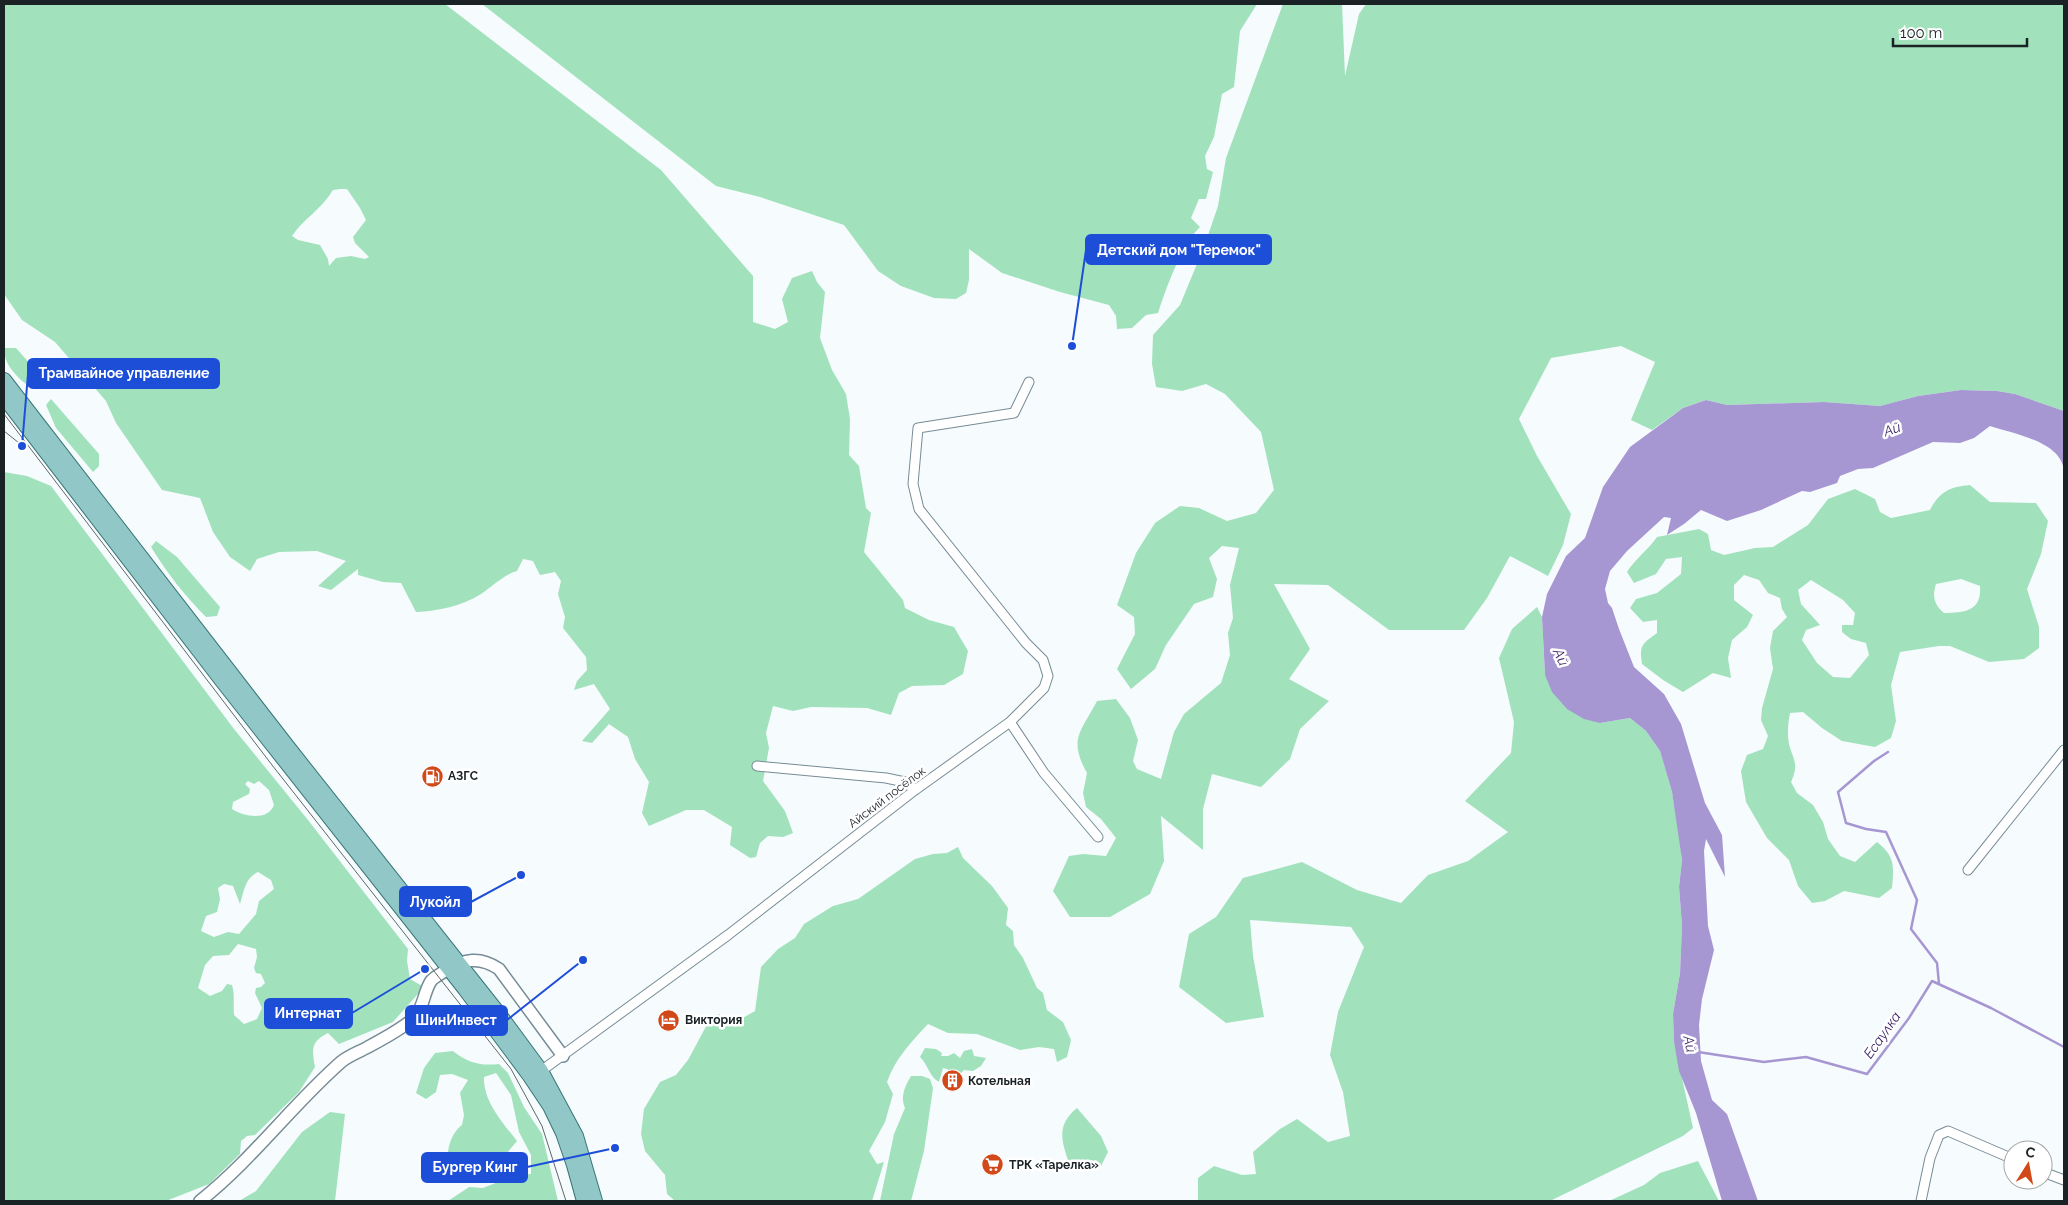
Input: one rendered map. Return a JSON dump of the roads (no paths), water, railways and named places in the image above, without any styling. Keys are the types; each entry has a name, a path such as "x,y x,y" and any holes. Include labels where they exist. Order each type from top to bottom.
{"main road":[{"path":"4,380 7,399 223,682 499,1014 541,1071 576,1136 595,1201"},
{"path":"458,964 491,1022 550,1106 574,1165 584,1201"}],"street":[{"name":"Айский посёлок","path":"541,1071 728,935 915,790 1010,722 1044,688 1048,676 1043,660 1026,642 919,509 912,484 918,428 1014,413 1029,382"},
{"path":"1010,722 1044,773 1098,837"},
{"path":"1968,870 2064,750"},
{"path":"757,766 886,778 905,782 915,790"},
{"path":"200,1201 217,1188 320,1081 343,1060 379,1041 414,1018 423,1005 430,983 458,964 476,960 491,964 498,969 563,1056"},
{"path":"1921,1201 1930,1158 1939,1136 1948,1131 2003,1155"}],"water":[{"name":"Ай","path":"1961,390 1997,391 2015,394 2064,411 2064,470 2061,460 2045,445 1990,426 1974,438 1960,443 1933,442 1873,468 1858,469 1840,476 1837,483 1810,492 1802,491 1761,510 1727,521 1701,510 1667,535 1671,518 1664,517 1627,551 1610,571 1605,589 1608,603 1612,608 1634,667 1664,694 1681,724 1705,803 1722,835 1725,877 1706,839 1704,851 1708,926 1714,950 1702,999 1699,1025 1701,1061 1712,1100 1727,1114 1758,1201 1722,1201 1696,1113 1679,1071 1674,1042 1673,1014 1680,973 1682,926 1679,887 1682,860 1672,792 1660,751 1646,731 1630,718 1600,723 1584,719 1567,709 1552,692 1545,675 1542,617 1547,594 1566,556 1585,538 1603,487 1630,447 1683,408 1706,400 1727,405 1824,402 1880,406 1918,396"}],"waterway":[{"path":"1888,752 1874,761 1838,792 1846,823 1886,832 1917,900 1911,929 1937,963 1939,984"},
{"name":"Есаулка","path":"1698,1052 1764,1062 1806,1057 1867,1074 1909,1018 1932,981 1991,1008 2064,1047"}],"tram line":[{"path":"4,414 272,765 511,1069 542,1126 566,1201"},
{"path":"4,431 19,443"}],"place":[{"name":"Детский дом \"Теремок\"","path":"1072,346"},
{"name":"Трамвайное управление","path":"22,446"},
{"name":"АЗГС","path":"432,776"},
{"name":"Лукойл","path":"521,875"},
{"name":"ШинИнвест","path":"583,960"},
{"name":"Интернат","path":"425,969"},
{"name":"Виктория","path":"669,1020"},
{"name":"Котельная","path":"952,1081"},
{"name":"Бургер Кинг","path":"615,1148"},
{"name":"ТРК «Тарелка»","path":"993,1165"}]}
